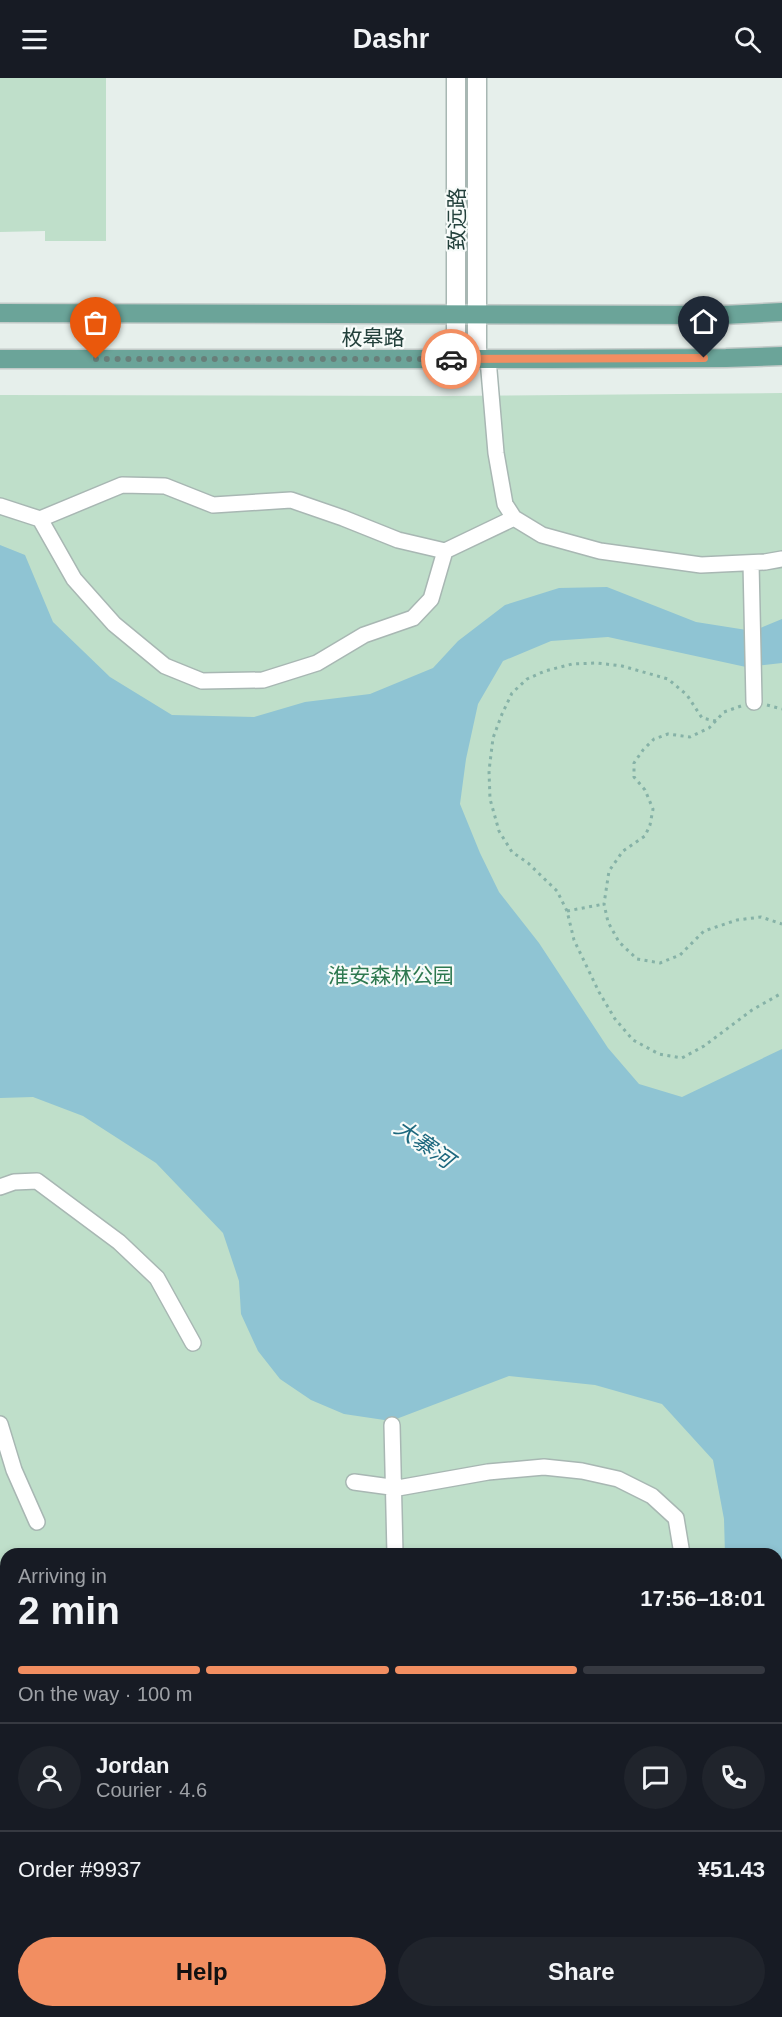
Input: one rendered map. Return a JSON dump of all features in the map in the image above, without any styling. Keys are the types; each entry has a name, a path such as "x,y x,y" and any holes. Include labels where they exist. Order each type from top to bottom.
{"main road":[{"name":"枚皋路","path":"0,313 723,315 782,312"},
{"name":"枚皋路","path":"0,359 482,359 782,356"}],"street":[{"name":"致远路","path":"456,78 456,359"},
{"path":"477,78 477,313 505,504 514,518 542,535 600,551 701,566 751,563 782,558"},
{"path":"0,506 40,519 122,485 165,486 213,504 291,500 398,540 445,551 514,518"},
{"path":"40,519 74,579 114,624 165,666 202,681 263,680 317,663 364,635 413,618 430,599 445,551"},
{"path":"751,563 754,702"},
{"path":"0,1187 14,1182 37,1181 119,1242 157,1278 193,1343"},
{"path":"0,1424 14,1470 37,1522"},
{"path":"392,1425 395,1548"},
{"path":"354,1482 394,1487 433,1483 488,1472 544,1467 582,1471 618,1479 652,1496 676,1518 681,1548"}],"path":[{"path":"716,721 702,718 687,695 668,679 622,666 597,663 572,664 545,671 527,679 512,693 502,714 493,738 489,771 490,798 499,831 512,852 528,863 557,891 567,911 574,940 599,992 615,1019 633,1040 659,1053 682,1058 704,1046 752,1010 782,993"},
{"path":"754,702 724,712 709,728 690,737 668,734 654,739 643,750 634,763 634,777 645,790 653,809 650,825 645,836 623,851 609,871 604,904 608,922 619,942 637,960 660,963 680,955 704,931 737,920 761,917 782,924"},
{"path":"567,911 604,904"}],"green space":[{"path":"0,78 106,78 106,241 45,241 45,231 0,232"},
{"name":"淮安森林公园","path":"782,393 782,1548 0,1548 0,395 445,396"}],"water":[{"name":"大寨河","path":"0,545 25,555 53,622 110,677 172,715 254,717 305,702 370,694 433,668 458,641 505,605 559,588 607,587 696,622 753,631 782,619 782,663 746,667 608,637 551,641 503,661 478,704 466,759 460,804 499,892 539,943 608,1048 639,1084 682,1097 782,1049 782,1548 725,1548 724,1519 713,1460 662,1404 595,1385 509,1376 391,1421 344,1414 311,1400 280,1379 258,1351 241,1314 239,1281 223,1233 156,1163 83,1116 33,1097 0,1098"}],"way so far":[{"path":"96,359 451,359"}],"route":[{"path":"451,359 704,358"}]}
